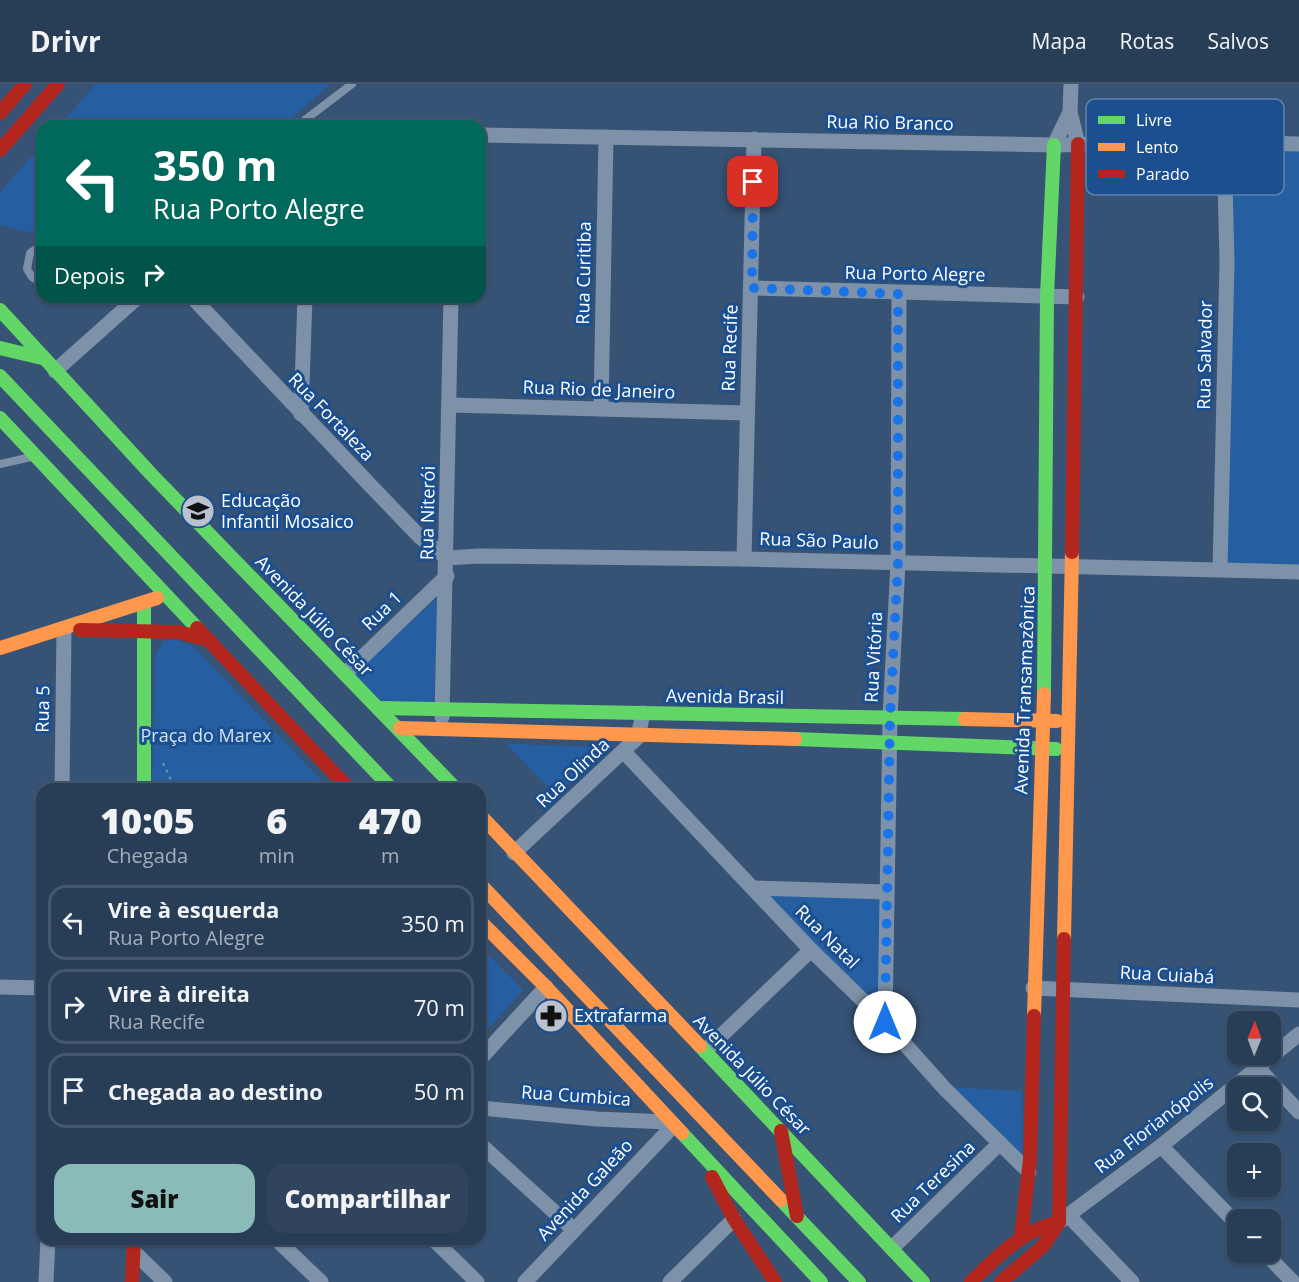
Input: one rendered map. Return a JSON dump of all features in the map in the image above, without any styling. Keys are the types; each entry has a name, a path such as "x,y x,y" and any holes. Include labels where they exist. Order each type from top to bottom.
{"street":[{"path":"0,113 25,84"},
{"path":"0,150 58,84"},
{"path":"1071,84 1070,112 1078,144 1077,297 1063,989 1063,1218 1132,1282"},
{"path":"1054,145 1070,112"},
{"name":"Rua Rio Branco","path":"486,135 1086,144"},
{"name":"Rua Curitiba","path":"601,409 606,137"},
{"name":"Rua Recife","path":"744,559 754,140"},
{"name":"Rua Rio Branco","path":"1284,144 1299,144"},
{"name":"Avenida Transamazônica","path":"1021,1236 1029,1172 1042,749 1046,565 1047,296 1054,145"},
{"name":"Rua Salvador","path":"1220,569 1227,262 1225,195"},
{"name":"Rua Porto Alegre","path":"752,288 898,294 1077,297"},
{"name":"Rua Vitória","path":"885,1022 890,718 898,563 898,294"},
{"path":"55,371 131,303"},
{"name":"Rua Fortaleza","path":"198,303 420,537 447,558"},
{"path":"301,414 305,303"},
{"name":"Rua Niterói","path":"442,730 452,303"},
{"name":"Avenida Júlio César","path":"0,310 42,358 450,783"},
{"path":"0,348 42,358"},
{"path":"0,376 386,783"},
{"name":"Rua Rio de Janeiro","path":"450,405 747,413"},
{"path":"0,418 343,783"},
{"name":"Rua São Paulo","path":"447,558 491,556 744,559 1299,572"},
{"name":"Rua 1","path":"345,674 447,576"},
{"path":"0,648 64,630 166,595"},
{"path":"144,603 144,783"},
{"path":"64,630 178,632 213,642"},
{"name":"Rua 5","path":"62,783 64,630"},
{"path":"110,631 133,650 145,671"},
{"name":"Avenida Brasil","path":"380,708 1069,721"},
{"name":"Rua Olinda","path":"514,853 638,737 644,713"},
{"path":"400,728 638,737 891,741 1068,750"},
{"name":"Rua Natal","path":"624,752 811,950 885,1022 945,1089 1029,1172"},
{"name":"Avenida Júlio César","path":"486,822 923,1282"},
{"path":"753,888 886,892"},
{"path":"486,890 859,1282"},
{"path":"486,927 546,987 671,1124 821,1282"},
{"path":"705,1052 811,950"},
{"path":"0,987 36,988"},
{"path":"486,1052 546,987"},
{"name":"Rua Cuiabá","path":"1033,988 1299,1000"},
{"name":"Rua Florianópolis","path":"1001,1282 1043,1246 1063,1218 1161,1146 1299,1034"},
{"path":"1258,1068 1299,1112"},
{"name":"Rua Cumbica","path":"486,1109 671,1124"},
{"name":"Avenida Galeão","path":"525,1282 671,1124"},
{"path":"781,1131 797,1216"},
{"name":"Rua Teresina","path":"892,1248 1000,1143"},
{"path":"1161,1146 1227,1214"},
{"path":"486,1149 573,1229"},
{"path":"699,1153 734,1219 775,1282"},
{"name":"Rua Florianópolis","path":"970,1282 1021,1236 1043,1224 1063,1218"},
{"path":"670,1282 734,1219"},
{"path":"46,1282 48,1245"},
{"path":"282,1245 321,1282"},
{"path":"439,1245 477,1282"},
{"path":"132,1282 134,1246"},
{"path":"134,1246 165,1282"},
{"path":"1275,1263 1293,1282"}],"lane":[{"path":"305,120 352,84"},
{"path":"36,248 27,260 27,268 36,279"},
{"path":"0,464 36,456"}],"green space":[{"path":"96,84 330,84 291,120 64,120"},
{"path":"1284,148 1299,148 1299,571 1220,569 1227,195 1284,195"},
{"path":"36,152 36,230 28,232 0,225 0,192"},
{"path":"438,597 434,702 382,702 354,674"},
{"name":"Praça do Marex","path":"175,639 193,646 324,783 152,783 155,656 163,642"},
{"path":"506,744 602,747 606,753 556,795"},
{"path":"758,888 887,893 884,1023"},
{"path":"486,952 523,990 486,1031"},
{"path":"947,1087 1022,1091 1023,1158"}],"traffic: fast":[{"path":"1044,694 1047,296 1054,145"},
{"path":"0,310 151,474 450,783"},
{"path":"0,348 42,358"},
{"path":"0,376 386,783"},
{"path":"0,418 197,628"},
{"path":"144,603 144,783"},
{"path":"380,708 965,719"},
{"path":"795,739 1056,749"},
{"path":"700,1046 923,1282"},
{"path":"682,1133 821,1282"},
{"path":"781,1200 859,1282"}],"traffic: slow":[{"path":"1064,939 1072,552"},
{"path":"0,648 157,598"},
{"path":"1034,1016 1044,694"},
{"path":"965,719 1057,721"},
{"path":"400,728 795,739"},
{"path":"486,821 700,1046"},
{"path":"486,890 781,1200"},
{"path":"486,927 546,987 682,1133"}],"traffic: jam":[{"path":"0,113 25,84"},
{"path":"0,150 58,84"},
{"path":"1072,552 1078,144"},
{"path":"197,628 343,783"},
{"path":"80,630 178,632 209,640"},
{"path":"1001,1282 1043,1246 1059,1222 1064,939"},
{"path":"1021,1236 1030,1159 1034,1016"},
{"path":"781,1131 797,1216"},
{"path":"712,1177 734,1219 775,1282"},
{"path":"971,1282 1011,1245 1033,1231 1059,1222"},
{"path":"132,1282 134,1245"}],"place":[{"name":"Educação Infantil Mosaico","path":"198,511"},
{"name":"Extrafarma","path":"551,1016"}],"route":[{"path":"753,182 752,288 898,294 898,563 890,718 885,1022"}]}
